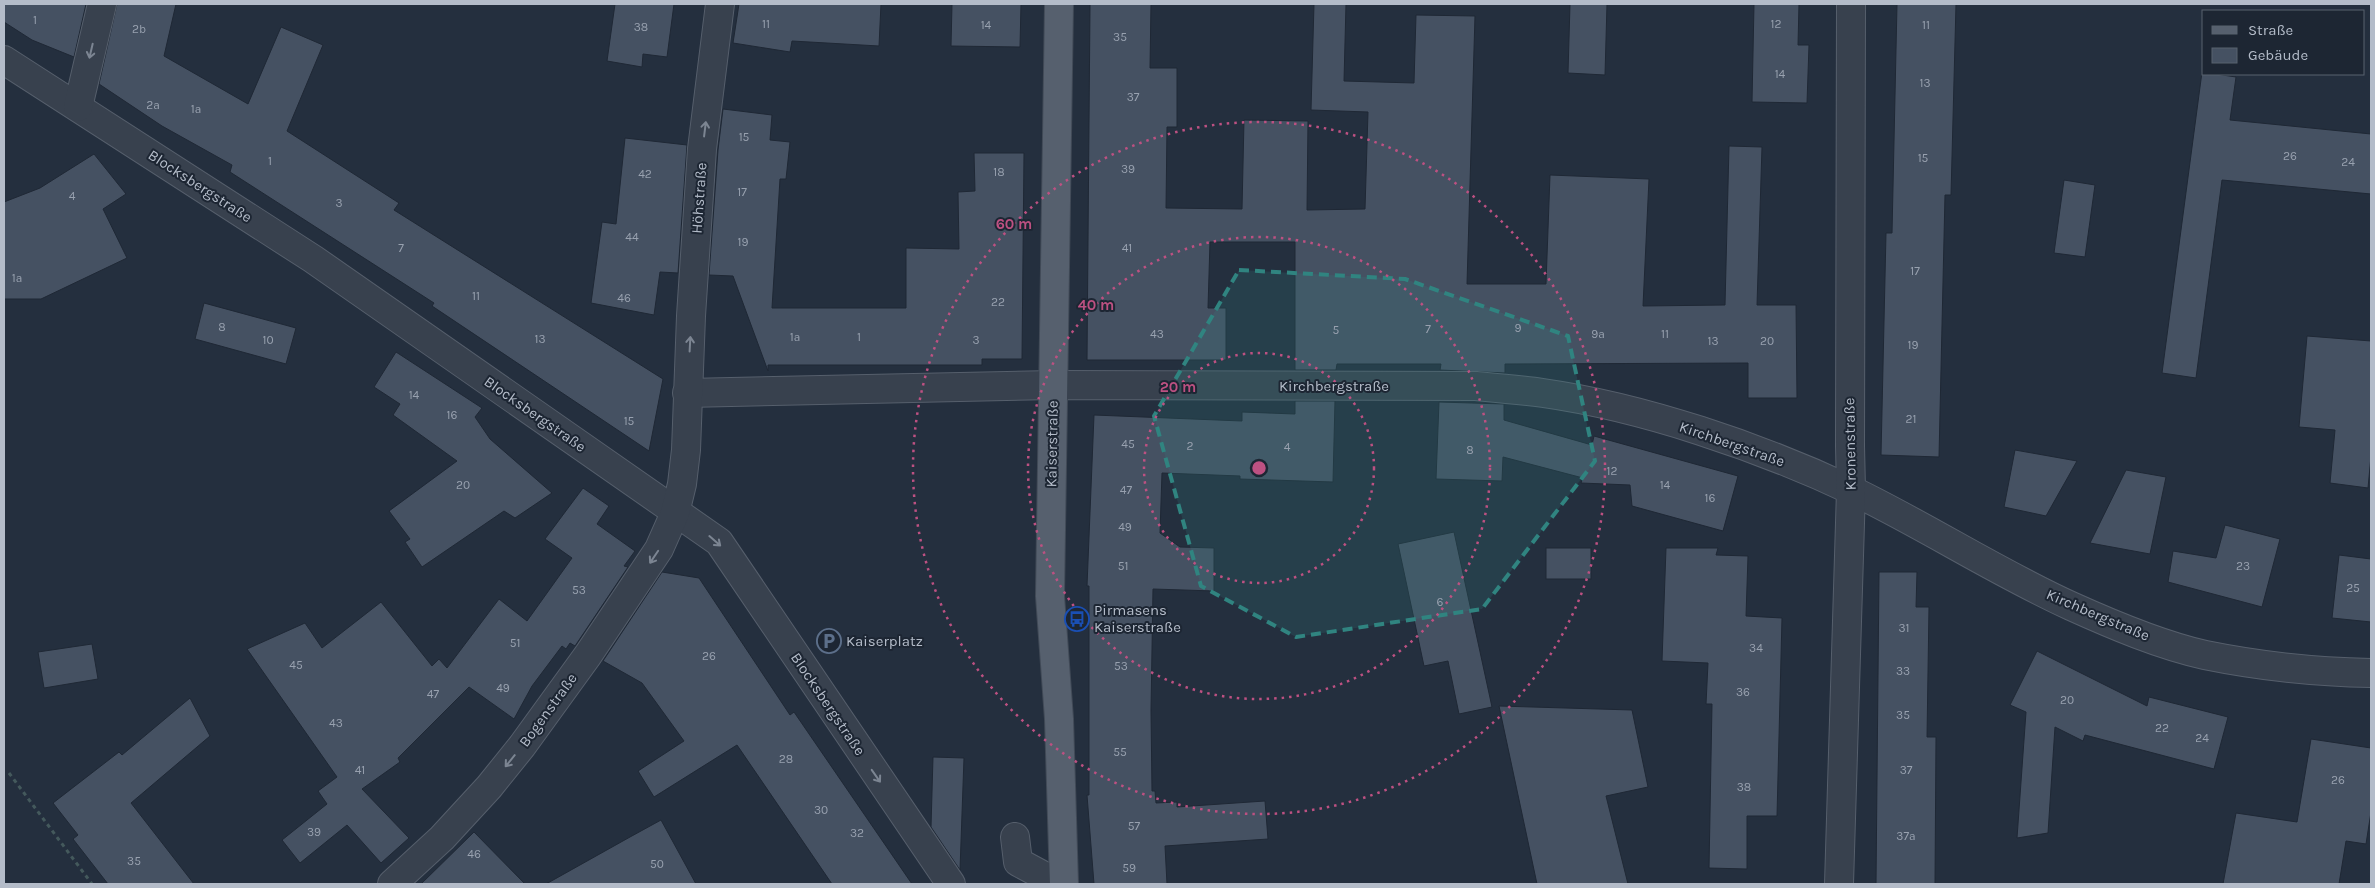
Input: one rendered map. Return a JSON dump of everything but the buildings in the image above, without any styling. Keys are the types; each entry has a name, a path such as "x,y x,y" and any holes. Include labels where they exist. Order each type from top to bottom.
{"main road":[{"name":"Kaiserstraße","path":"1058,4 1050,596 1058,719 1064,884"}],"street":[{"path":"78,107 102,4"},
{"name":"Höhstraße","path":"687,392 702,150 720,4"},
{"name":"Kronenstraße","path":"1839,884 1851,490 1851,4"},
{"name":"Blocksbergstraße","path":"4,60 313,259 718,542 951,884"},
{"path":"675,513 682,484 687,392 1053,385"},
{"name":"Kirchbergstraße","path":"1053,385 1476,386 1544,393 1614,407 1681,426 1766,455 1851,490 2070,606 2149,638 2204,654 2250,662 2343,672 2371,673"},
{"name":"Bogenstraße","path":"398,883 442,838 522,746 588,656 659,549 675,513"},
{"path":"1015,837 1018,862 1059,884"}],"path":[{"path":"9,774 92,884"}],"highlighted area":[{"path":"1239,270 1405,279 1568,336 1595,461 1482,609 1296,637 1201,586 1154,416"}],"place":[{"name":"Pirmasens Kaiserstraße","path":"1077,619"},
{"name":"Kaiserplatz","path":"829,641"}]}
